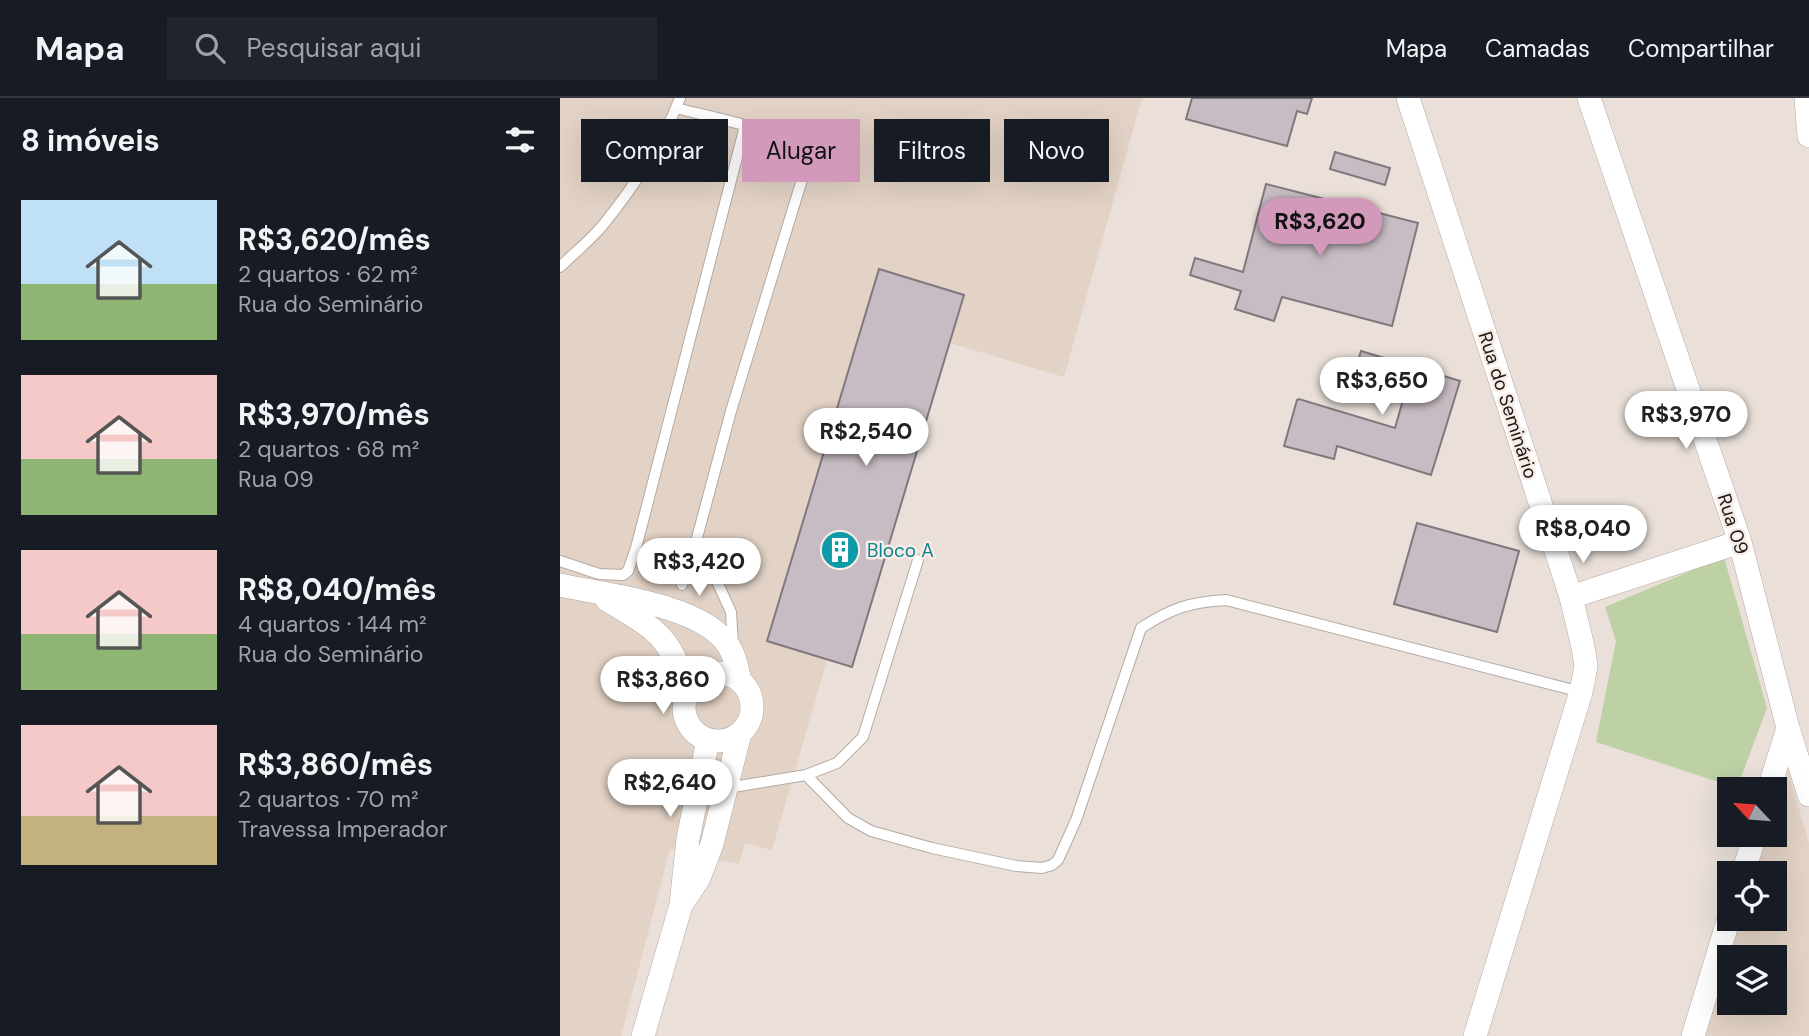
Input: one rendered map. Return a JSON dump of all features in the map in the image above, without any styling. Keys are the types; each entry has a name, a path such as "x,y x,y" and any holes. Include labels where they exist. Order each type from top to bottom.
{"street":[{"name":"Rua do Seminário","path":"1408,98 1570,597 1586,666 1581,692 1475,1036"},
{"name":"Rua 09","path":"1589,98 1740,542 1788,728 1809,795"},
{"path":"1806,98 1809,136"},
{"path":"1570,597 1740,542"},
{"path":"560,585 639,600 697,621 716,632 727,643 740,681"},
{"path":"596,593 652,626 678,663 688,691"},
{"path":"718,673 730,674 740,681 748,690 752,701 748,724 730,739 708,740 697,734 685,715 684,703 695,682 706,675 718,673"},
{"path":"1773,777 1788,728"},
{"path":"681,905 699,878 712,844 740,733"},
{"path":"643,1036 681,905 688,839 708,740"},
{"path":"1693,1036 1725,931"}],"lane":[{"path":"560,267 603,225 665,134 678,103 742,125"},
{"path":"560,561 599,573 623,575 628,571 678,393 742,138"},
{"path":"682,585 731,411 801,182"},
{"path":"697,538 731,612 733,655"},
{"path":"727,789 806,775 837,763 863,737 918,560"},
{"path":"806,775 848,818 871,831 932,848 1016,866 1042,868 1052,865 1058,860 1076,820 1141,628 1163,614 1197,601 1226,600 1581,692"}],"shaded area":[{"path":"560,98 1142,98 1064,377 950,343 852,667 827,660 772,850 745,843 739,864 670,849 621,1036 560,1036"},
{"path":"1788,772 1809,843 1809,1036 1699,1036 1717,982 1717,1015 1787,1015 1787,945 1729,945 1734,931 1787,931 1787,861 1758,861 1763,847 1787,847"}],"green space":[{"path":"1724,557 1767,708 1741,777 1717,777 1717,781 1596,742 1616,641 1605,607"}],"building":[{"path":"1192,98 1312,98 1307,114 1297,111 1287,146 1186,119"},
{"path":"1335,152 1390,168 1385,185 1330,169"},
{"path":"1266,184 1418,223 1392,326 1282,297 1274,321 1235,309 1241,291 1190,275 1195,258 1243,272"},
{"name":"Bloco A","path":"879,269 964,295 852,667 767,641"},
{"path":"1361,351 1460,381 1431,475 1337,446 1334,459 1284,446 1299,399 1395,428 1403,400 1351,384"},
{"path":"1417,523 1519,551 1497,632 1394,604"}],"place":[{"name":"Bloco A","path":"840,550"}]}
